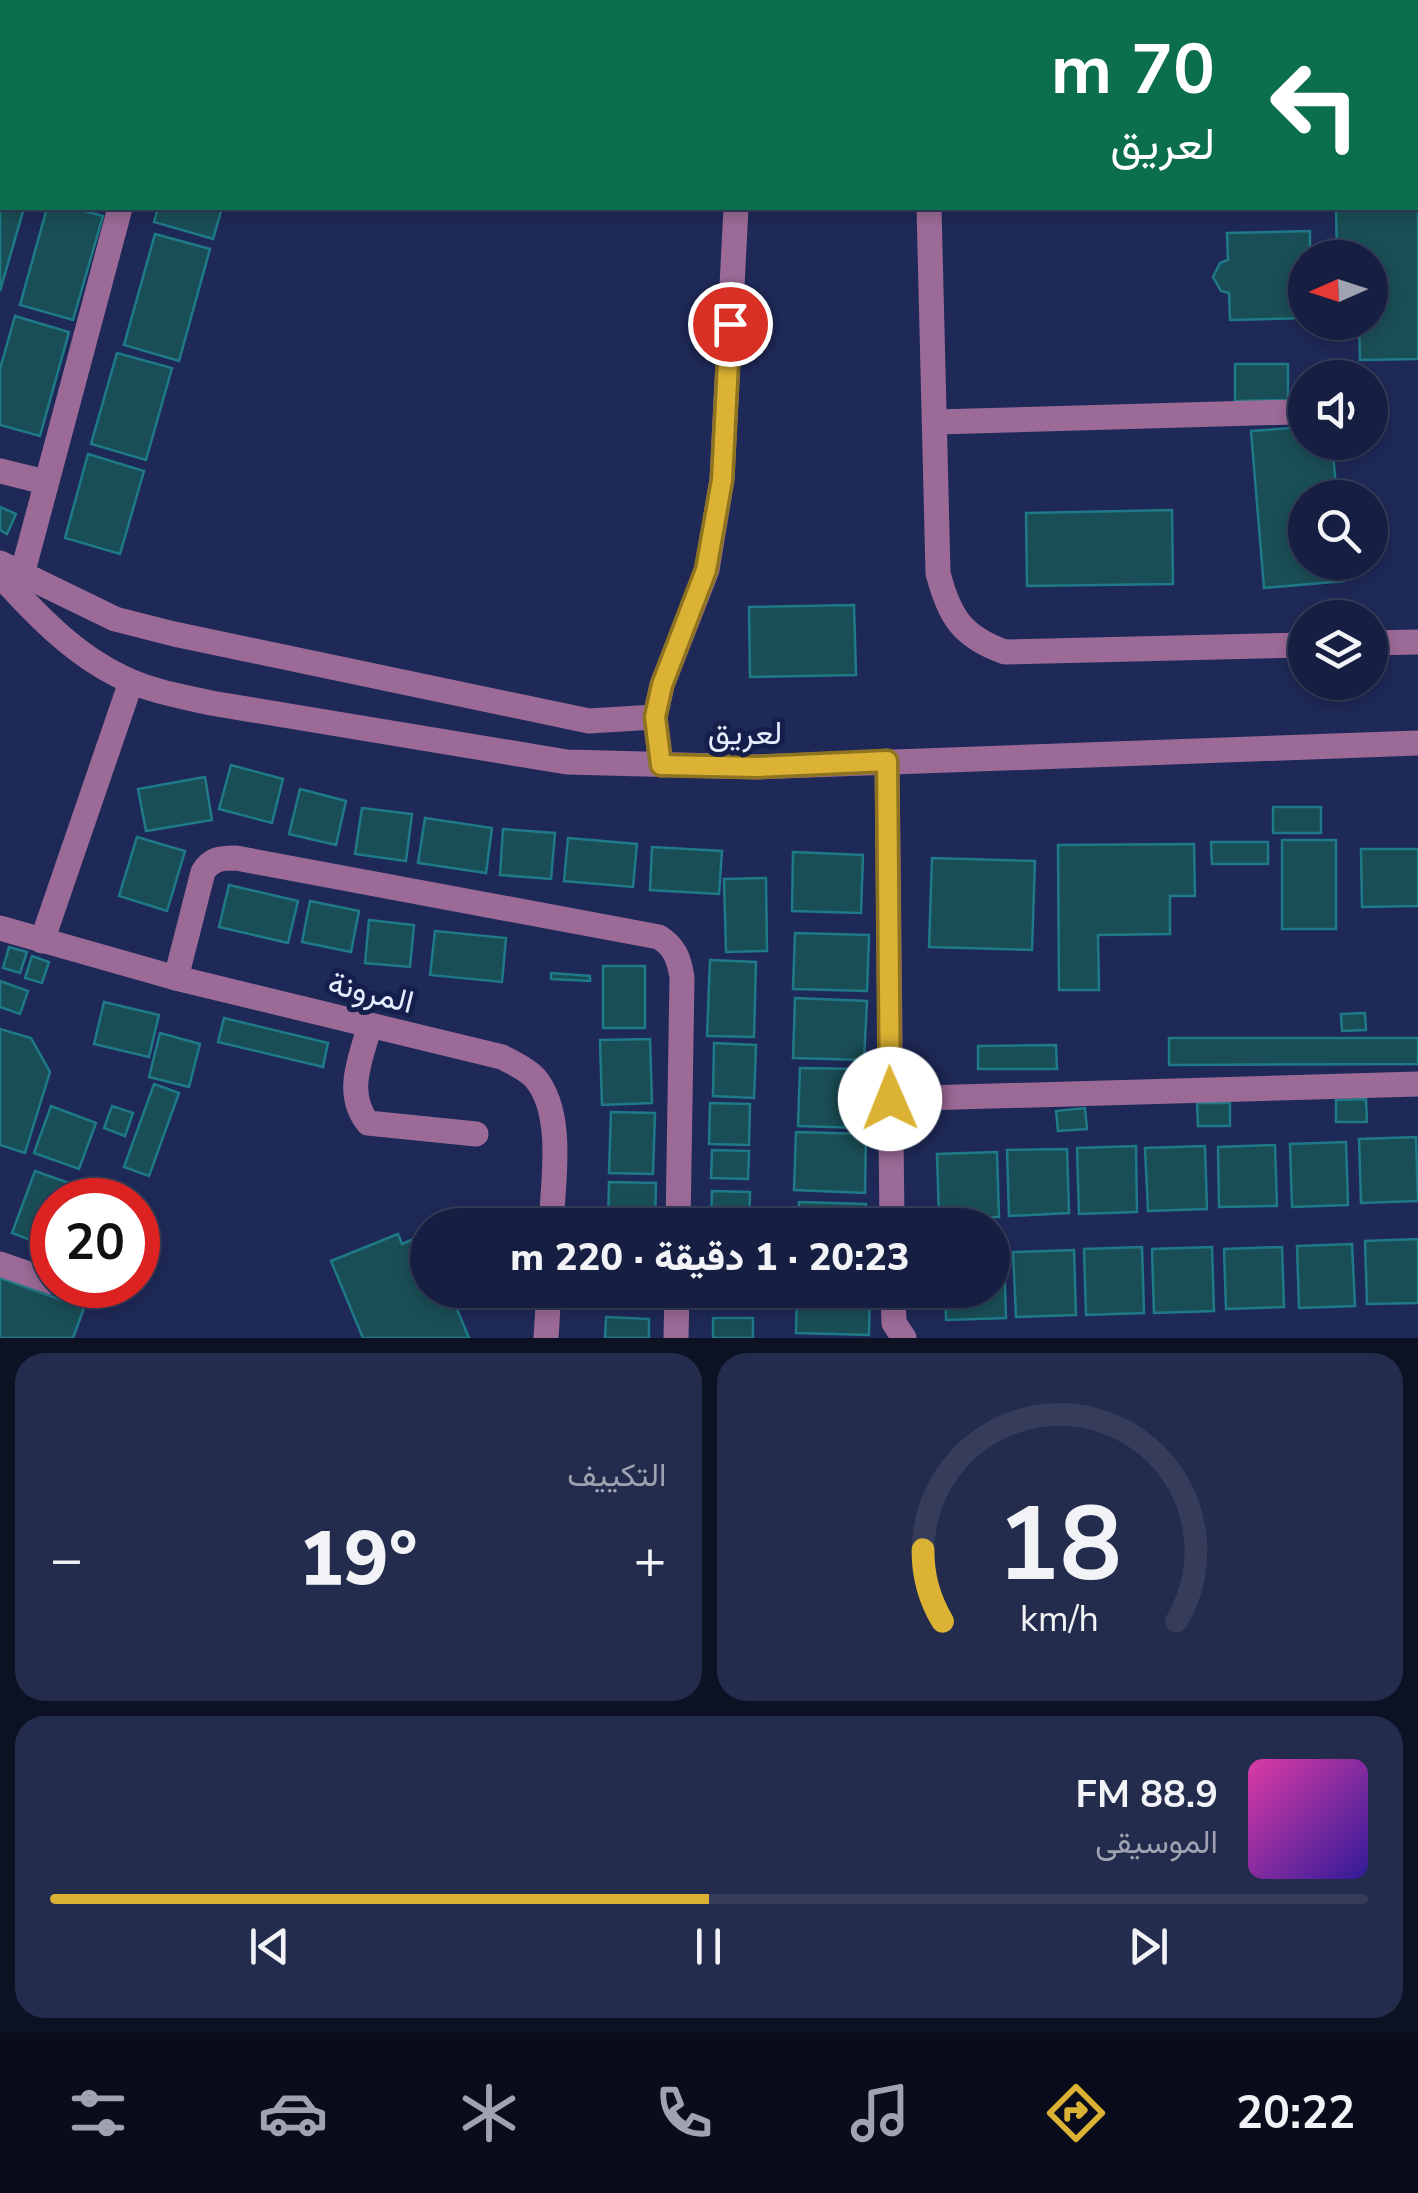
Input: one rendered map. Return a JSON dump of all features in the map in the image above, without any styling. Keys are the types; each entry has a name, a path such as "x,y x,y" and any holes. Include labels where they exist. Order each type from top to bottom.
{"street":[{"path":"119,210 45,482 8,570 116,619 174,634 589,721 655,717"},
{"path":"661,765 655,717 662,685 706,570 722,480 736,210"},
{"path":"929,210 938,573 956,622 981,644 1005,652 1288,645"},
{"path":"936,422 1288,412"},
{"path":"0,471 45,482"},
{"name":"لعريق","path":"8,570 69,646 131,682 211,703 568,762 758,767 1418,743"},
{"path":"1388,643 1418,642"},
{"path":"42,940 131,682"},
{"path":"887,761 892,1208"},
{"path":"176,978 202,872 208,863 219,858 659,936 670,944 679,960 682,977 678,1208"},
{"name":"المرونة","path":"0,928 176,978 502,1057 533,1076 542,1088 555,1138 553,1208"},
{"path":"370,1025 354,1084 359,1111 368,1123 476,1134"},
{"path":"890,1099 1418,1084"},
{"path":"0,1264 30,1274"},
{"path":"546,1338 547,1308"},
{"path":"676,1308 676,1338"},
{"path":"894,1308 894,1323 904,1338"}],"building":[{"path":"0,210 23,210 0,291"},
{"path":"46,210 80,210 103,216 73,320 20,305"},
{"path":"157,210 221,210 213,239 154,222"},
{"path":"1336,210 1418,210 1418,359 1360,360 1359,340 1388,340 1388,240 1337,240"},
{"path":"1310,231 1310,240 1288,240 1288,318 1230,320 1229,293 1221,291 1213,277 1220,263 1228,260 1227,233"},
{"path":"155,234 210,249 179,361 124,345"},
{"path":"15,316 69,332 40,436 0,425 0,369"},
{"path":"117,353 172,368 146,460 91,444"},
{"path":"1235,364 1288,364 1288,400 1235,401"},
{"path":"1288,428 1288,460 1334,460 1335,480 1288,480 1288,580 1344,581 1264,588 1251,431"},
{"path":"88,454 144,471 120,554 65,538"},
{"path":"0,507 16,514 7,534 0,530"},
{"path":"1172,510 1173,584 1027,586 1026,513"},
{"path":"854,605 856,675 750,677 749,607"},
{"path":"231,765 283,779 272,823 219,809"},
{"path":"205,777 212,820 146,831 138,789"},
{"path":"300,789 346,801 336,845 289,834"},
{"path":"1273,807 1321,807 1321,833 1273,833"},
{"path":"362,808 412,814 406,861 355,854"},
{"path":"425,818 492,828 486,873 418,863"},
{"path":"503,829 555,833 551,879 500,875"},
{"path":"137,837 185,851 167,911 119,896"},
{"path":"568,838 637,844 633,887 564,881"},
{"path":"1282,840 1336,840 1336,929 1282,929"},
{"path":"1211,842 1268,842 1268,864 1212,864"},
{"path":"1194,844 1195,896 1170,896 1170,934 1098,935 1099,990 1059,990 1058,845"},
{"path":"652,847 722,851 719,894 650,890"},
{"path":"1361,849 1418,849 1418,906 1362,907"},
{"path":"793,852 863,855 861,913 792,911"},
{"path":"932,858 1035,861 1032,950 929,947"},
{"path":"766,878 767,951 726,952 724,879"},
{"path":"229,885 298,901 288,943 219,927"},
{"path":"310,901 359,911 351,952 302,942"},
{"path":"369,920 414,925 410,967 365,963"},
{"path":"435,931 506,938 502,982 430,975"},
{"path":"795,933 869,935 867,991 793,989"},
{"path":"9,947 27,952 20,973 3,968"},
{"path":"32,956 49,962 42,983 25,978"},
{"path":"710,960 756,962 754,1037 707,1036"},
{"path":"603,966 645,966 645,1028 603,1028"},
{"path":"551,973 590,976 590,981 551,979"},
{"path":"0,981 28,991 20,1014 0,1007"},
{"path":"795,998 867,1001 864,1060 793,1058"},
{"path":"104,1002 159,1015 149,1057 94,1044"},
{"path":"1365,1013 1366,1030 1342,1031 1341,1014"},
{"path":"224,1018 328,1043 323,1067 218,1042"},
{"path":"0,1029 31,1038 50,1072 25,1153 0,1145"},
{"path":"160,1033 200,1044 189,1087 149,1077"},
{"path":"1169,1038 1418,1038 1418,1064 1169,1065"},
{"path":"650,1039 652,1103 602,1105 600,1040"},
{"path":"714,1043 756,1045 754,1098 713,1096"},
{"path":"1056,1045 1057,1069 978,1069 978,1046"},
{"path":"800,1068 864,1069 862,1128 798,1126"},
{"path":"154,1084 179,1093 149,1176 124,1167"},
{"path":"1366,1099 1367,1122 1336,1122 1336,1100"},
{"path":"710,1103 750,1104 749,1145 709,1144"},
{"path":"1197,1103 1230,1103 1230,1126 1198,1126"},
{"path":"51,1106 96,1123 79,1169 34,1153"},
{"path":"112,1106 133,1113 125,1136 104,1128"},
{"path":"1085,1108 1087,1129 1058,1131 1056,1111"},
{"path":"611,1112 655,1113 653,1174 609,1173"},
{"path":"796,1132 866,1134 865,1193 794,1190"},
{"path":"1416,1137 1418,1201 1361,1203 1359,1139"},
{"path":"1346,1142 1348,1205 1292,1207 1290,1144"},
{"path":"1275,1145 1277,1206 1219,1207 1218,1147"},
{"path":"1136,1146 1137,1212 1079,1214 1077,1148"},
{"path":"1205,1146 1207,1209 1148,1211 1145,1148"},
{"path":"1067,1149 1069,1213 1010,1216 1007,1150"},
{"path":"712,1150 749,1151 748,1179 711,1178"},
{"path":"997,1152 999,1208 939,1208 937,1154"},
{"path":"35,1171 55,1178 32,1178"},
{"path":"609,1182 656,1183 655,1208 608,1208"},
{"path":"30,1184 30,1240 12,1233"},
{"path":"712,1191 750,1192 750,1208 712,1208"},
{"path":"799,1202 866,1204 866,1208 799,1208"},
{"path":"398,1234 402,1244 410,1241 410,1308 456,1308 469,1338 363,1338 331,1261"},
{"path":"1418,1239 1418,1303 1367,1304 1365,1241"},
{"path":"1352,1244 1355,1306 1299,1308 1297,1246"},
{"path":"1142,1247 1144,1313 1086,1315 1084,1249"},
{"path":"1212,1247 1214,1311 1154,1313 1152,1249"},
{"path":"1282,1247 1284,1307 1226,1309 1224,1249"},
{"path":"1074,1250 1076,1315 1016,1317 1013,1252"},
{"path":"0,1278 30,1289 30,1308 84,1308 73,1338 0,1338"},
{"path":"797,1308 870,1308 869,1335 796,1333"},
{"path":"946,1308 1006,1308 1006,1318 946,1320"},
{"path":"606,1317 649,1319 649,1338 605,1338"},
{"path":"713,1318 753,1318 753,1338 713,1338"}],"route":[{"path":"730,324 722,480 706,570 662,685 655,717 661,765 758,767 887,761 890,1099"}]}
